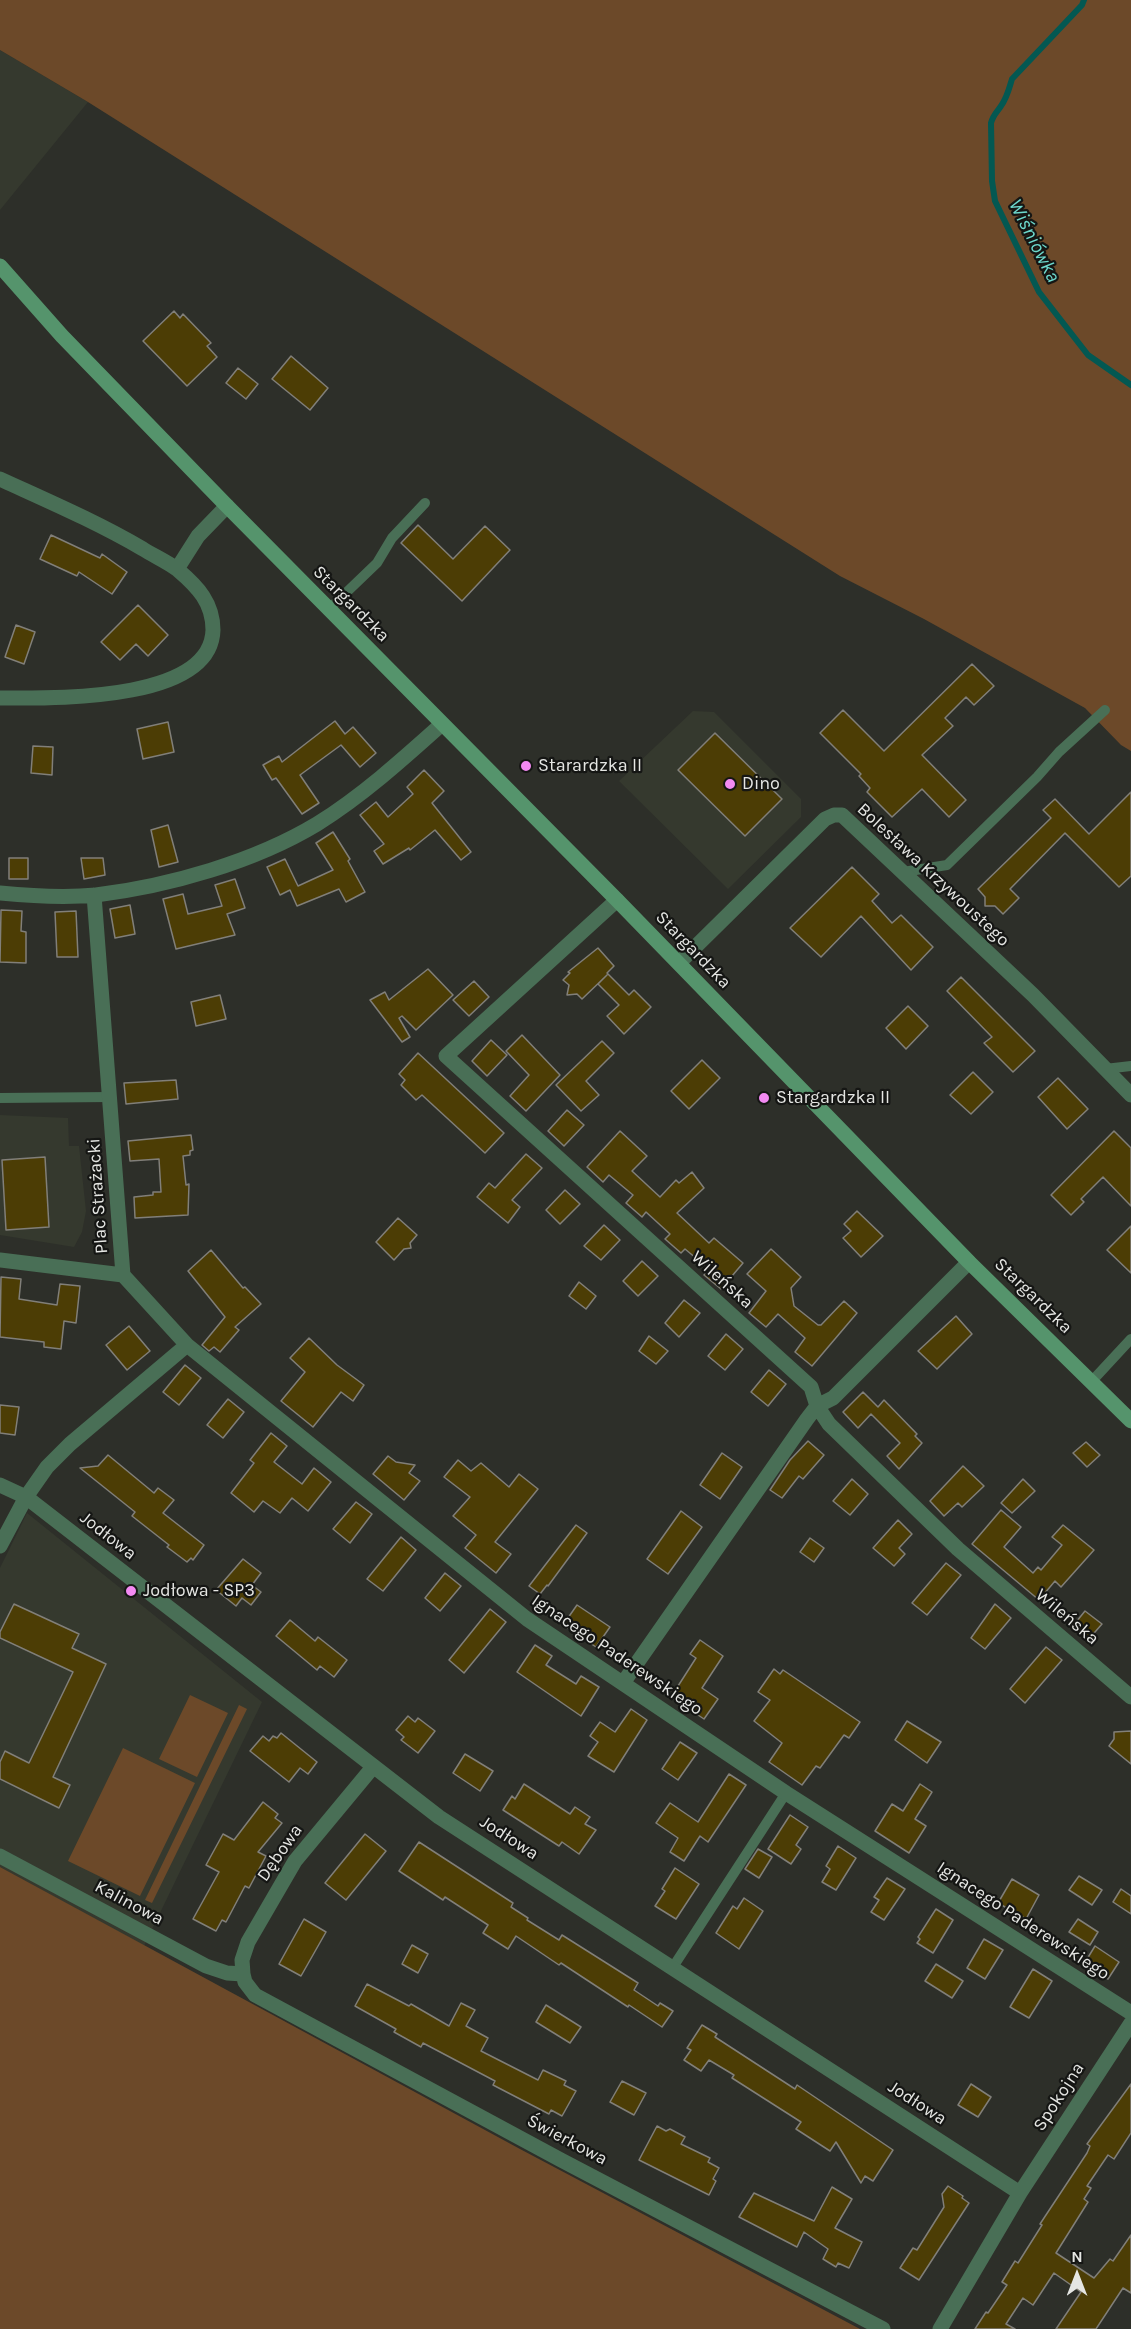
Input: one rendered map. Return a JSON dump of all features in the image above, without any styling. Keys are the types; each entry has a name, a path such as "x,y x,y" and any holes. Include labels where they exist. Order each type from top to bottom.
{"street":[{"name":"Stargardzka","path":"0,266 62,336 226,506 679,963 969,1262 1131,1421"},
{"path":"0,479 108,529 177,569 208,602 213,619 212,636 204,654 191,668 172,679 148,687 114,693 62,698 0,698"},
{"path":"177,569 198,536 226,506"},
{"path":"0,893 94,895 148,886 238,861 291,838 338,809 442,724"},
{"name":"Bolesława Krzywoustego","path":"679,963 825,819 834,815 842,815 1033,995 1131,1095"},
{"name":"Plac Strażacki","path":"0,1260 123,1275 94,895"},
{"name":"Wileńska","path":"617,900 446,1056 811,1387 817,1406 829,1424 957,1549 1131,1697"},
{"path":"623,1683 817,1406 833,1398 969,1262"},
{"name":"Ignacego Paderewskiego","path":"123,1275 187,1345 527,1619 786,1793 1131,2013"},
{"path":"0,1546 26,1497 46,1467 187,1345"},
{"name":"Jodłowa","path":"0,1485 26,1497 439,1817 673,1966 1020,2193"},
{"name":"Dębowa","path":"243,1974 242,1959 248,1942 295,1861 373,1767"},
{"name":"Kalinowa","path":"0,1856 206,1966 226,1973 243,1974"},
{"name":"Świerkowa","path":"243,1974 249,1989 263,2001 883,2329"},
{"name":"Spokojna","path":"1020,2193 1131,2023"},
{"path":"940,2329 1020,2193"}],"lane":[{"path":"328,610 377,563 392,538 425,503"},
{"path":"903,872 947,865 1037,777 1059,752 1105,710"},
{"path":"1105,1070 1131,1066"},
{"path":"0,1098 111,1097"},
{"path":"1092,1381 1131,1339"},
{"path":"673,1966 786,1793"}],"shaded area":[{"path":"0,0 1131,0 1131,751 1121,745 1085,708 924,619 840,576 88,102 0,50"},
{"path":"0,50 88,102 0,210"},
{"path":"693,711 714,712 801,799 801,817 728,889 619,781"},
{"path":"0,1115 68,1118 69,1146 79,1146 86,1211 82,1232 74,1247 0,1235"},
{"path":"27,1513 262,1702 144,1946 0,1867 0,1568"},
{"path":"190,1695 228,1713 197,1777 159,1759"},
{"path":"239,1705 247,1709 152,1903 145,1900"},
{"path":"123,1748 195,1783 140,1896 68,1861"},
{"path":"0,1867 520,2149 860,2329 0,2329"}],"building":[{"path":"174,311 180,318 183,314 211,343 207,346 217,357 187,386 143,341"},
{"path":"291,356 328,388 310,410 272,379"},
{"path":"238,368 258,384 246,399 226,383"},
{"path":"418,525 453,559 485,526 510,550 462,601 401,543"},
{"path":"51,535 100,558 102,554 127,572 112,594 79,572 77,576 40,559"},
{"path":"138,605 168,635 148,656 136,644 120,660 101,642"},
{"path":"16,625 35,632 24,664 5,657"},
{"path":"972,664 994,686 974,705 966,697 945,718 953,726 922,755 966,800 949,817 922,789 892,817 867,792 870,788 859,776 861,774 820,733 843,710 884,751"},
{"path":"335,721 345,734 353,727 376,753 360,767 341,745 300,775 319,803 302,814 276,778 272,780 263,765 279,756 282,762"},
{"path":"168,722 174,752 143,759 137,729"},
{"name":"Dino","path":"715,733 782,799 745,836 678,770"},
{"path":"33,746 53,747 52,775 31,773"},
{"path":"424,770 444,791 432,803 471,852 461,860 435,830 410,850 409,848 383,864 374,851 384,844 360,815 376,802 388,817 413,794 407,787"},
{"path":"1131,792 1131,876 1119,887 1065,833 1010,889 1019,898 1003,914 995,906 985,906 985,897 978,889 1051,818 1043,810 1055,799 1089,834"},
{"path":"168,825 178,862 159,867 151,830"},
{"path":"333,832 350,859 348,861 365,892 346,902 339,889 297,906 290,890 280,895 267,867 285,859 298,886 333,870 316,843"},
{"path":"9,858 28,858 28,879 9,879"},
{"path":"81,858 103,858 105,875 84,879"},
{"path":"852,867 879,894 872,901 892,923 901,915 933,947 911,970 861,916 821,957 790,928"},
{"path":"235,879 245,908 227,914 235,935 176,949 163,899 183,894 188,914 222,906 215,885"},
{"path":"130,905 135,934 115,938 110,909"},
{"path":"1,910 22,911 21,931 26,932 26,963 0,962"},
{"path":"76,911 78,957 57,957 55,912"},
{"path":"598,948 614,966 607,973 629,995 634,990 651,1007 624,1034 607,1016 619,1005 598,984 607,975 582,999 577,994 567,995 569,985 563,980 570,973 568,972"},
{"path":"428,969 453,995 416,1030 402,1016 399,1018 410,1037 402,1042 370,1000 385,992 389,1000"},
{"path":"961,977 1035,1051 1013,1072 984,1043 992,1037 947,991"},
{"path":"474,981 489,997 469,1016 453,1000"},
{"path":"220,995 226,1019 196,1026 191,1002"},
{"path":"908,1006 928,1026 906,1049 886,1028"},
{"path":"522,1035 560,1075 526,1111 510,1096 529,1075 506,1051"},
{"path":"491,1040 507,1055 487,1076 472,1061"},
{"path":"602,1041 614,1053 586,1081 599,1095 581,1111 556,1085"},
{"path":"418,1053 504,1133 485,1153 422,1095 416,1100 401,1085 405,1080 399,1074"},
{"path":"702,1060 720,1078 689,1109 671,1091"},
{"path":"973,1072 993,1092 971,1114 950,1095"},
{"path":"1058,1078 1088,1109 1067,1129 1038,1097"},
{"path":"176,1080 178,1099 126,1104 124,1083"},
{"path":"567,1110 584,1125 564,1146 548,1131"},
{"path":"620,1131 647,1156 632,1171 660,1197 676,1180 679,1183 692,1172 704,1188 677,1213 709,1243 714,1238 743,1263 721,1289 704,1275 709,1269 685,1249 681,1253 665,1239 670,1234 646,1212 642,1217 626,1203 633,1195 609,1175 603,1182 587,1167"},
{"path":"1114,1131 1131,1148 1131,1206 1103,1177 1081,1199 1084,1202 1071,1215 1051,1195"},
{"path":"191,1135 193,1150 190,1151 190,1155 183,1156 186,1185 189,1184 188,1215 135,1218 134,1197 161,1192 159,1159 130,1161 128,1141"},
{"path":"526,1154 542,1168 512,1200 520,1207 508,1223 477,1197 489,1183 495,1188"},
{"path":"45,1157 49,1227 6,1230 2,1160"},
{"path":"565,1190 580,1204 560,1224 546,1210"},
{"path":"857,1211 883,1236 861,1257 843,1238 851,1231 844,1224"},
{"path":"398,1218 417,1235 410,1243 411,1248 404,1249 394,1260 376,1242"},
{"path":"604,1225 620,1240 601,1260 584,1246"},
{"path":"1131,1226 1131,1273 1107,1250"},
{"path":"771,1249 801,1277 791,1288 794,1306 818,1325 821,1325 844,1301 857,1313 812,1366 795,1352 805,1338 778,1314 766,1327 749,1313 766,1291 747,1274"},
{"path":"211,1250 243,1288 245,1287 261,1304 235,1327 239,1330 220,1352 214,1347 209,1351 202,1345 225,1317 188,1271"},
{"path":"642,1261 658,1276 638,1296 623,1281"},
{"path":"1,1277 21,1279 19,1299 57,1305 60,1284 80,1286 76,1323 64,1321 61,1349 44,1347 44,1342 0,1337"},
{"path":"579,1282 596,1296 586,1309 569,1296"},
{"path":"684,1300 700,1313 679,1337 665,1323"},
{"path":"956,1316 972,1334 937,1369 918,1351"},
{"path":"129,1326 150,1351 127,1370 106,1345"},
{"path":"726,1334 743,1349 725,1370 708,1356"},
{"path":"649,1336 668,1351 656,1364 639,1351"},
{"path":"309,1338 337,1365 364,1385 353,1401 341,1392 313,1427 281,1401 305,1372 290,1358"},
{"path":"185,1365 201,1378 179,1405 163,1392"},
{"path":"769,1370 786,1384 768,1406 751,1392"},
{"path":"863,1392 878,1407 884,1400 917,1434 915,1436 922,1443 899,1469 887,1456 900,1443 871,1414 858,1428 843,1412"},
{"path":"228,1399 244,1412 223,1438 207,1425"},
{"path":"0,1405 19,1407 15,1435 0,1433"},
{"path":"271,1433 287,1446 274,1462 302,1484 314,1468 331,1482 308,1511 292,1498 280,1513 263,1501 254,1512 231,1493 254,1463 250,1460"},
{"path":"808,1441 824,1455 803,1479 799,1476 782,1498 770,1490 790,1460"},
{"path":"1086,1442 1100,1455 1087,1467 1073,1453"},
{"path":"722,1453 742,1467 720,1499 700,1485"},
{"path":"108,1455 154,1493 158,1488 174,1500 163,1513 204,1545 193,1560 191,1558 187,1562 167,1547 169,1545 132,1516 135,1512 80,1468 98,1466"},
{"path":"388,1456 396,1462 415,1465 409,1473 420,1481 404,1500 373,1474"},
{"path":"458,1460 471,1471 481,1463 509,1487 519,1474 538,1489 495,1542 511,1554 496,1573 465,1548 476,1535 453,1516 470,1497 444,1477"},
{"path":"963,1466 984,1486 962,1507 958,1503 944,1516 930,1501"},
{"path":"852,1479 868,1494 850,1515 833,1501"},
{"path":"1023,1479 1035,1491 1012,1513 1001,1503"},
{"path":"356,1502 372,1514 350,1543 333,1529"},
{"path":"1001,1510 1021,1527 1004,1547 1033,1573 1038,1567 1041,1570 1062,1545 1052,1537 1063,1525 1094,1550 1061,1587 1055,1581 1039,1600 972,1544"},
{"path":"681,1511 702,1527 668,1574 647,1559"},
{"path":"898,1520 912,1534 899,1548 905,1554 894,1566 873,1548"},
{"path":"576,1525 587,1533 540,1594 529,1586"},
{"path":"401,1537 416,1550 383,1591 367,1579"},
{"path":"810,1538 824,1548 814,1562 800,1552"},
{"path":"243,1559 261,1573 252,1585 261,1592 251,1605 242,1598 236,1606 216,1590"},
{"path":"946,1563 961,1575 927,1615 912,1603"},
{"path":"445,1573 461,1586 440,1611 425,1598"},
{"path":"14,1604 79,1634 72,1648 106,1664 53,1777 70,1785 59,1808 0,1779 0,1762 5,1751 29,1763 73,1672 0,1638 0,1632"},
{"path":"995,1604 1011,1618 985,1649 971,1638"},
{"path":"577,1605 610,1627 596,1647 563,1625"},
{"path":"490,1609 506,1622 464,1673 449,1660"},
{"path":"1085,1611 1102,1624 1088,1640 1072,1627"},
{"path":"290,1620 315,1641 318,1637 347,1660 334,1677 320,1666 317,1670 276,1636"},
{"path":"700,1640 723,1656 702,1688 718,1699 704,1719 671,1697 696,1658 690,1654"},
{"path":"535,1645 552,1656 546,1665 576,1684 581,1676 599,1687 581,1716 517,1672"},
{"path":"1046,1647 1062,1660 1025,1703 1010,1689"},
{"path":"774,1669 780,1674 783,1670 860,1722 849,1738 844,1735 820,1768 816,1766 802,1785 769,1762 782,1743 754,1721 770,1700 758,1692"},
{"path":"631,1709 647,1720 614,1772 588,1756 598,1742 590,1736 600,1722 615,1732"},
{"path":"408,1716 415,1722 418,1718 435,1731 418,1753 401,1740 404,1737 396,1730"},
{"path":"907,1721 941,1742 927,1763 895,1740"},
{"path":"1131,1731 1131,1764 1109,1746 1114,1739 1114,1732"},
{"path":"281,1733 317,1762 308,1774 300,1768 289,1782 250,1751 263,1736 269,1741 273,1736 277,1738"},
{"path":"680,1742 697,1753 678,1780 662,1769"},
{"path":"465,1754 493,1771 480,1791 453,1773"},
{"path":"729,1774 746,1785 708,1842 700,1836 684,1861 670,1852 678,1838 656,1823 670,1803 698,1822"},
{"path":"524,1784 570,1814 575,1807 590,1817 585,1824 596,1830 579,1854 562,1842 559,1846 503,1810 512,1796 515,1799"},
{"path":"920,1784 932,1792 915,1819 926,1826 909,1853 875,1831 892,1804 903,1811"},
{"path":"263,1802 278,1814 275,1818 282,1823 258,1852 266,1856 249,1888 245,1886 226,1922 222,1920 216,1931 193,1919 219,1872 206,1865 223,1834 234,1840"},
{"path":"790,1815 808,1827 796,1845 801,1849 791,1864 768,1849"},
{"path":"365,1834 386,1851 346,1900 325,1883"},
{"path":"419,1842 513,1903 511,1907 528,1918 527,1920 559,1940 562,1935 638,1983 634,1990 658,2006 660,2003 673,2011 662,2027 561,1963 559,1965 516,1936 508,1949 483,1933 488,1925 445,1897 443,1900 399,1871"},
{"path":"838,1846 856,1858 836,1890 822,1882 830,1869 826,1866"},
{"path":"758,1849 772,1857 759,1878 745,1869"},
{"path":"675,1868 699,1884 676,1919 655,1906 665,1891 662,1889"},
{"path":"1079,1876 1102,1890 1092,1905 1069,1890"},
{"path":"887,1878 905,1889 884,1920 871,1912 879,1900 874,1897"},
{"path":"1012,1879 1039,1895 1026,1919 998,1903"},
{"path":"1121,1889 1131,1896 1131,1914 1113,1902"},
{"path":"744,1898 763,1911 739,1949 716,1933 733,1906 737,1909"},
{"path":"936,1909 953,1920 933,1953 917,1943 920,1939 918,1937"},
{"path":"304,1919 326,1932 301,1976 279,1964"},
{"path":"1078,1919 1098,1932 1090,1945 1069,1932"},
{"path":"984,1939 1003,1950 985,1979 967,1968"},
{"path":"412,1945 428,1954 418,1973 402,1964"},
{"path":"1095,1946 1119,1962 1108,1979 1084,1964"},
{"path":"936,1964 963,1981 952,1998 925,1981"},
{"path":"1033,1969 1052,1981 1029,2018 1010,2007"},
{"path":"367,1984 409,2006 411,2004 449,2026 461,2003 475,2010 466,2026 488,2038 481,2051 538,2080 543,2070 566,2081 564,2085 576,2091 562,2116 551,2110 549,2114 493,2085 495,2081 423,2043 421,2047 394,2032 396,2029 355,2006"},
{"path":"546,2005 581,2027 570,2043 536,2022"},
{"path":"702,2025 717,2034 715,2037 795,2089 797,2085 893,2150 873,2181 865,2176 861,2183 836,2142 830,2151 796,2129 801,2122 732,2078 734,2075 709,2060 701,2071 684,2060 691,2050 687,2048"},
{"path":"622,2081 646,2093 634,2115 610,2102"},
{"path":"971,2084 991,2097 978,2117 958,2105"},
{"path":"1131,2084 1131,2133 1114,2159 1108,2155 1087,2186 1091,2188 1084,2199 1088,2202 1056,2253 1094,2278 1110,2259 1113,2261 1131,2235 1131,2293 1123,2288 1096,2329 1056,2329 1081,2292 1054,2273 1033,2305 1023,2298 1006,2324 1015,2329 975,2329 1007,2285 1002,2282 1015,2261 1018,2263 1042,2225 1040,2224 1087,2153 1090,2146 1087,2144"},
{"path":"657,2126 666,2131 670,2129 685,2137 681,2144 710,2158 708,2162 719,2168 713,2179 716,2181 709,2195 639,2160"},
{"path":"948,2186 969,2203 919,2280 900,2268 913,2248 917,2250 944,2207 942,2194"},
{"path":"832,2187 852,2199 835,2228 862,2242 849,2268 838,2263 836,2267 823,2259 828,2249 804,2232 797,2247 739,2217 754,2193 814,2221"}],"waterway":[{"name":"Wiśniówka","path":"1084,0 1082,5 1012,79 1005,100 991,123 992,181 995,201 1039,292 1088,355 1131,385"}],"place":[{"name":"Starardzka II","path":"526,766"},
{"name":"Dino","path":"730,784"},
{"name":"Stargardzka II","path":"764,1098"},
{"name":"Jodłowa - SP3","path":"131,1591"}]}
